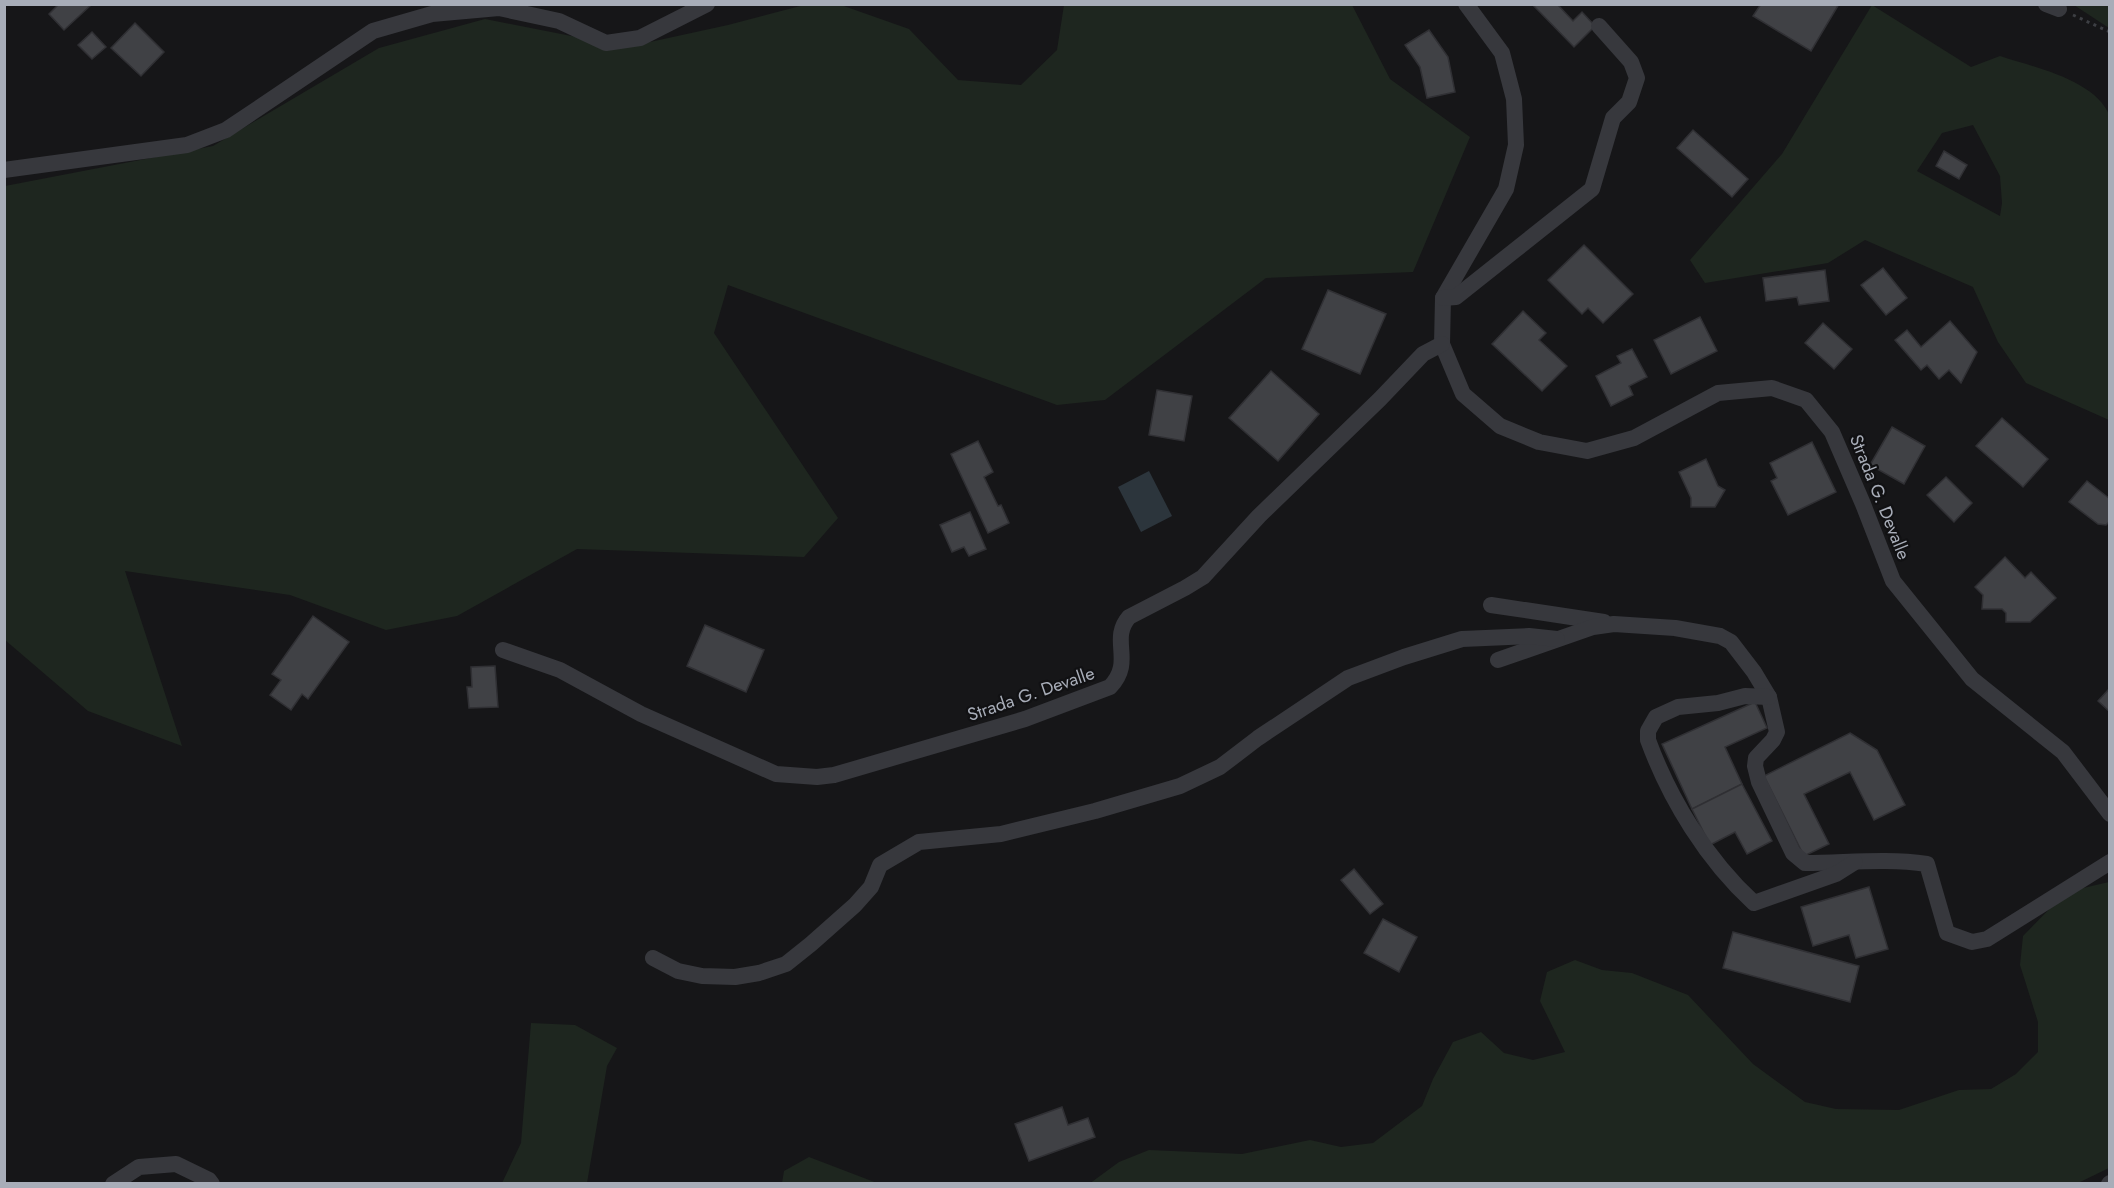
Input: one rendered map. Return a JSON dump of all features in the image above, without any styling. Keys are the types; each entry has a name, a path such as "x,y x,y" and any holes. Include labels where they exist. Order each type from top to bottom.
{"street":[{"path":"4,170 187,145 226,130 373,31 432,14 499,8 559,21 606,44 640,38 707,4"},
{"name":"Strada G. Devalle","path":"1466,4 1502,53 1514,99 1516,145 1506,189 1443,298 1442,345 1463,394 1500,426 1539,442 1587,451 1634,438 1718,393 1772,388 1806,400 1832,432 1893,580 1972,679 2063,752 2109,814"},
{"path":"1443,298 1456,297 1592,189 1613,118 1629,102 1637,78 1631,62 1599,26"},
{"name":"Strada G. Devalle","path":"503,650 560,670 641,714 776,774 817,777 834,775 1025,719 1110,687 1122,669 1120,634 1122,625 1129,617 1203,577 1259,516 1423,354 1442,345"},
{"path":"1491,604 1614,624 1675,628 1720,636 1731,642 1754,672 1768,697 1777,732 1773,740 1756,758 1755,766 1759,782 1793,853 1805,863 1858,860 1909,861 1927,864 1947,933 1972,942 1987,939 2109,862"},
{"path":"1498,660 1593,627 1614,624"},
{"path":"653,958 678,971 702,976 735,977 759,973 786,964 855,905 871,887 880,865 919,842 1001,834 1095,811 1180,786 1220,767 1258,738 1348,678 1404,657 1462,639 1529,636 1557,639"},
{"path":"1768,697 1745,696 1718,703 1678,707 1656,717 1648,730 1648,740 1680,807 1713,856 1737,887 1754,903 1836,874 1858,860"},
{"path":"113,1184 139,1167 176,1164 209,1180 212,1184"}],"path":[{"path":"2053,7 2109,32"}],"shaded area":[{"path":"804,5 841,5 909,29 958,80 1021,85 1057,50 1064,5 1352,5 1390,79 1470,137 1413,272 1266,278 1105,400 1057,405 728,285 714,333 838,518 804,557 577,549 457,616 386,630 290,595 125,571 182,746 88,711 5,640 5,186 213,146 379,48 485,19 627,47 728,25"},
{"path":"1872,5 1971,67 2000,56 2046,70 2092,93 2103,104 2110,117 2109,420 2026,383 1998,342 1973,287 1865,240 1828,263 1705,283 1690,260 1782,154","holes":["1973,125 2000,176 2002,203 2000,216 1917,171 1942,133"]},
{"path":"2074,5 2109,5 2109,28"},
{"path":"1149,471 1172,516 1141,532 1118,487"},
{"path":"2109,882 2109,1168 2078,1183 1089,1184 1119,1162 1149,1150 1242,1154 1310,1140 1341,1147 1373,1143 1422,1106 1433,1079 1453,1042 1481,1032 1504,1053 1533,1060 1565,1052 1540,1001 1547,972 1575,960 1602,970 1632,973 1688,995 1753,1064 1805,1102 1836,1109 1899,1110 1959,1090 1991,1089 2016,1074 2038,1052 2038,1022 2020,965 2023,936 2066,892"},
{"path":"531,1023 575,1025 617,1048 607,1066 587,1183 502,1183 521,1143"},
{"path":"809,1157 877,1183 782,1183 784,1171"}],"building":[{"path":"59,4 92,4 64,30 49,14"},
{"path":"1532,4 1557,4 1573,21 1582,12 1595,26 1574,47"},
{"path":"1761,4 1839,4 1811,51 1753,16"},
{"path":"135,23 164,52 141,76 111,48"},
{"path":"1429,30 1448,57 1455,92 1427,98 1420,67 1405,45"},
{"path":"92,32 106,47 92,59 78,45"},
{"path":"1693,130 1748,179 1732,197 1677,148"},
{"path":"1944,151 1967,165 1959,179 1936,166"},
{"path":"1584,245 1633,294 1603,323 1588,308 1582,314 1548,280"},
{"path":"1883,268 1907,298 1886,315 1861,285"},
{"path":"1825,270 1829,301 1799,305 1797,297 1766,301 1763,278"},
{"path":"1328,290 1386,314 1360,374 1302,349"},
{"path":"1523,311 1546,333 1539,340 1567,366 1542,391 1492,344"},
{"path":"1700,317 1717,351 1671,374 1654,340"},
{"path":"1950,321 1977,352 1961,383 1949,370 1939,379 1927,365 1921,370 1895,340 1907,330 1921,347"},
{"path":"1823,323 1852,349 1834,369 1805,343"},
{"path":"1632,349 1647,377 1629,386 1633,395 1611,406 1596,376 1621,363 1617,356"},
{"path":"1271,371 1319,414 1278,461 1229,418"},
{"path":"1157,390 1192,396 1184,441 1149,435"},
{"path":"2002,418 2048,459 2023,487 1976,446"},
{"path":"1892,427 1925,446 1904,484 1870,465"},
{"path":"978,441 993,472 984,477 1009,523 988,533 951,454"},
{"path":"1812,442 1836,492 1788,515 1771,481 1777,478 1770,463"},
{"path":"1706,459 1718,486 1725,490 1715,507 1691,507 1691,498 1679,472"},
{"path":"1946,477 1972,503 1954,522 1927,495"},
{"path":"2087,481 2110,499 2110,521 2106,525 2098,524 2069,502"},
{"path":"970,512 986,549 969,556 964,547 952,552 940,525"},
{"path":"2005,557 2025,578 2031,572 2056,598 2030,622 2006,622 2006,613 2002,609 1982,609 1983,595 1975,587"},
{"path":"313,616 349,642 308,699 302,694 291,710 270,695 281,680 272,674"},
{"path":"705,625 764,650 746,692 687,666"},
{"path":"495,666 498,707 469,708 467,687 472,687 471,667"},
{"path":"2110,688 2110,712 2098,701"},
{"path":"1755,702 1767,728 1725,747 1742,784 1692,809 1662,744"},
{"path":"1850,733 1877,750 1905,805 1874,820 1850,772 1804,794 1829,844 1804,856 1764,776"},
{"path":"1742,784 1772,841 1747,854 1735,832 1710,845 1692,809"},
{"path":"1354,869 1383,904 1370,914 1341,880"},
{"path":"1869,887 1888,949 1856,958 1849,935 1813,946 1801,907"},
{"path":"1383,919 1417,937 1399,972 1364,953"},
{"path":"1733,932 1859,966 1850,1002 1723,968"},
{"path":"1062,1107 1068,1125 1088,1118 1095,1137 1029,1161 1015,1124"}]}
